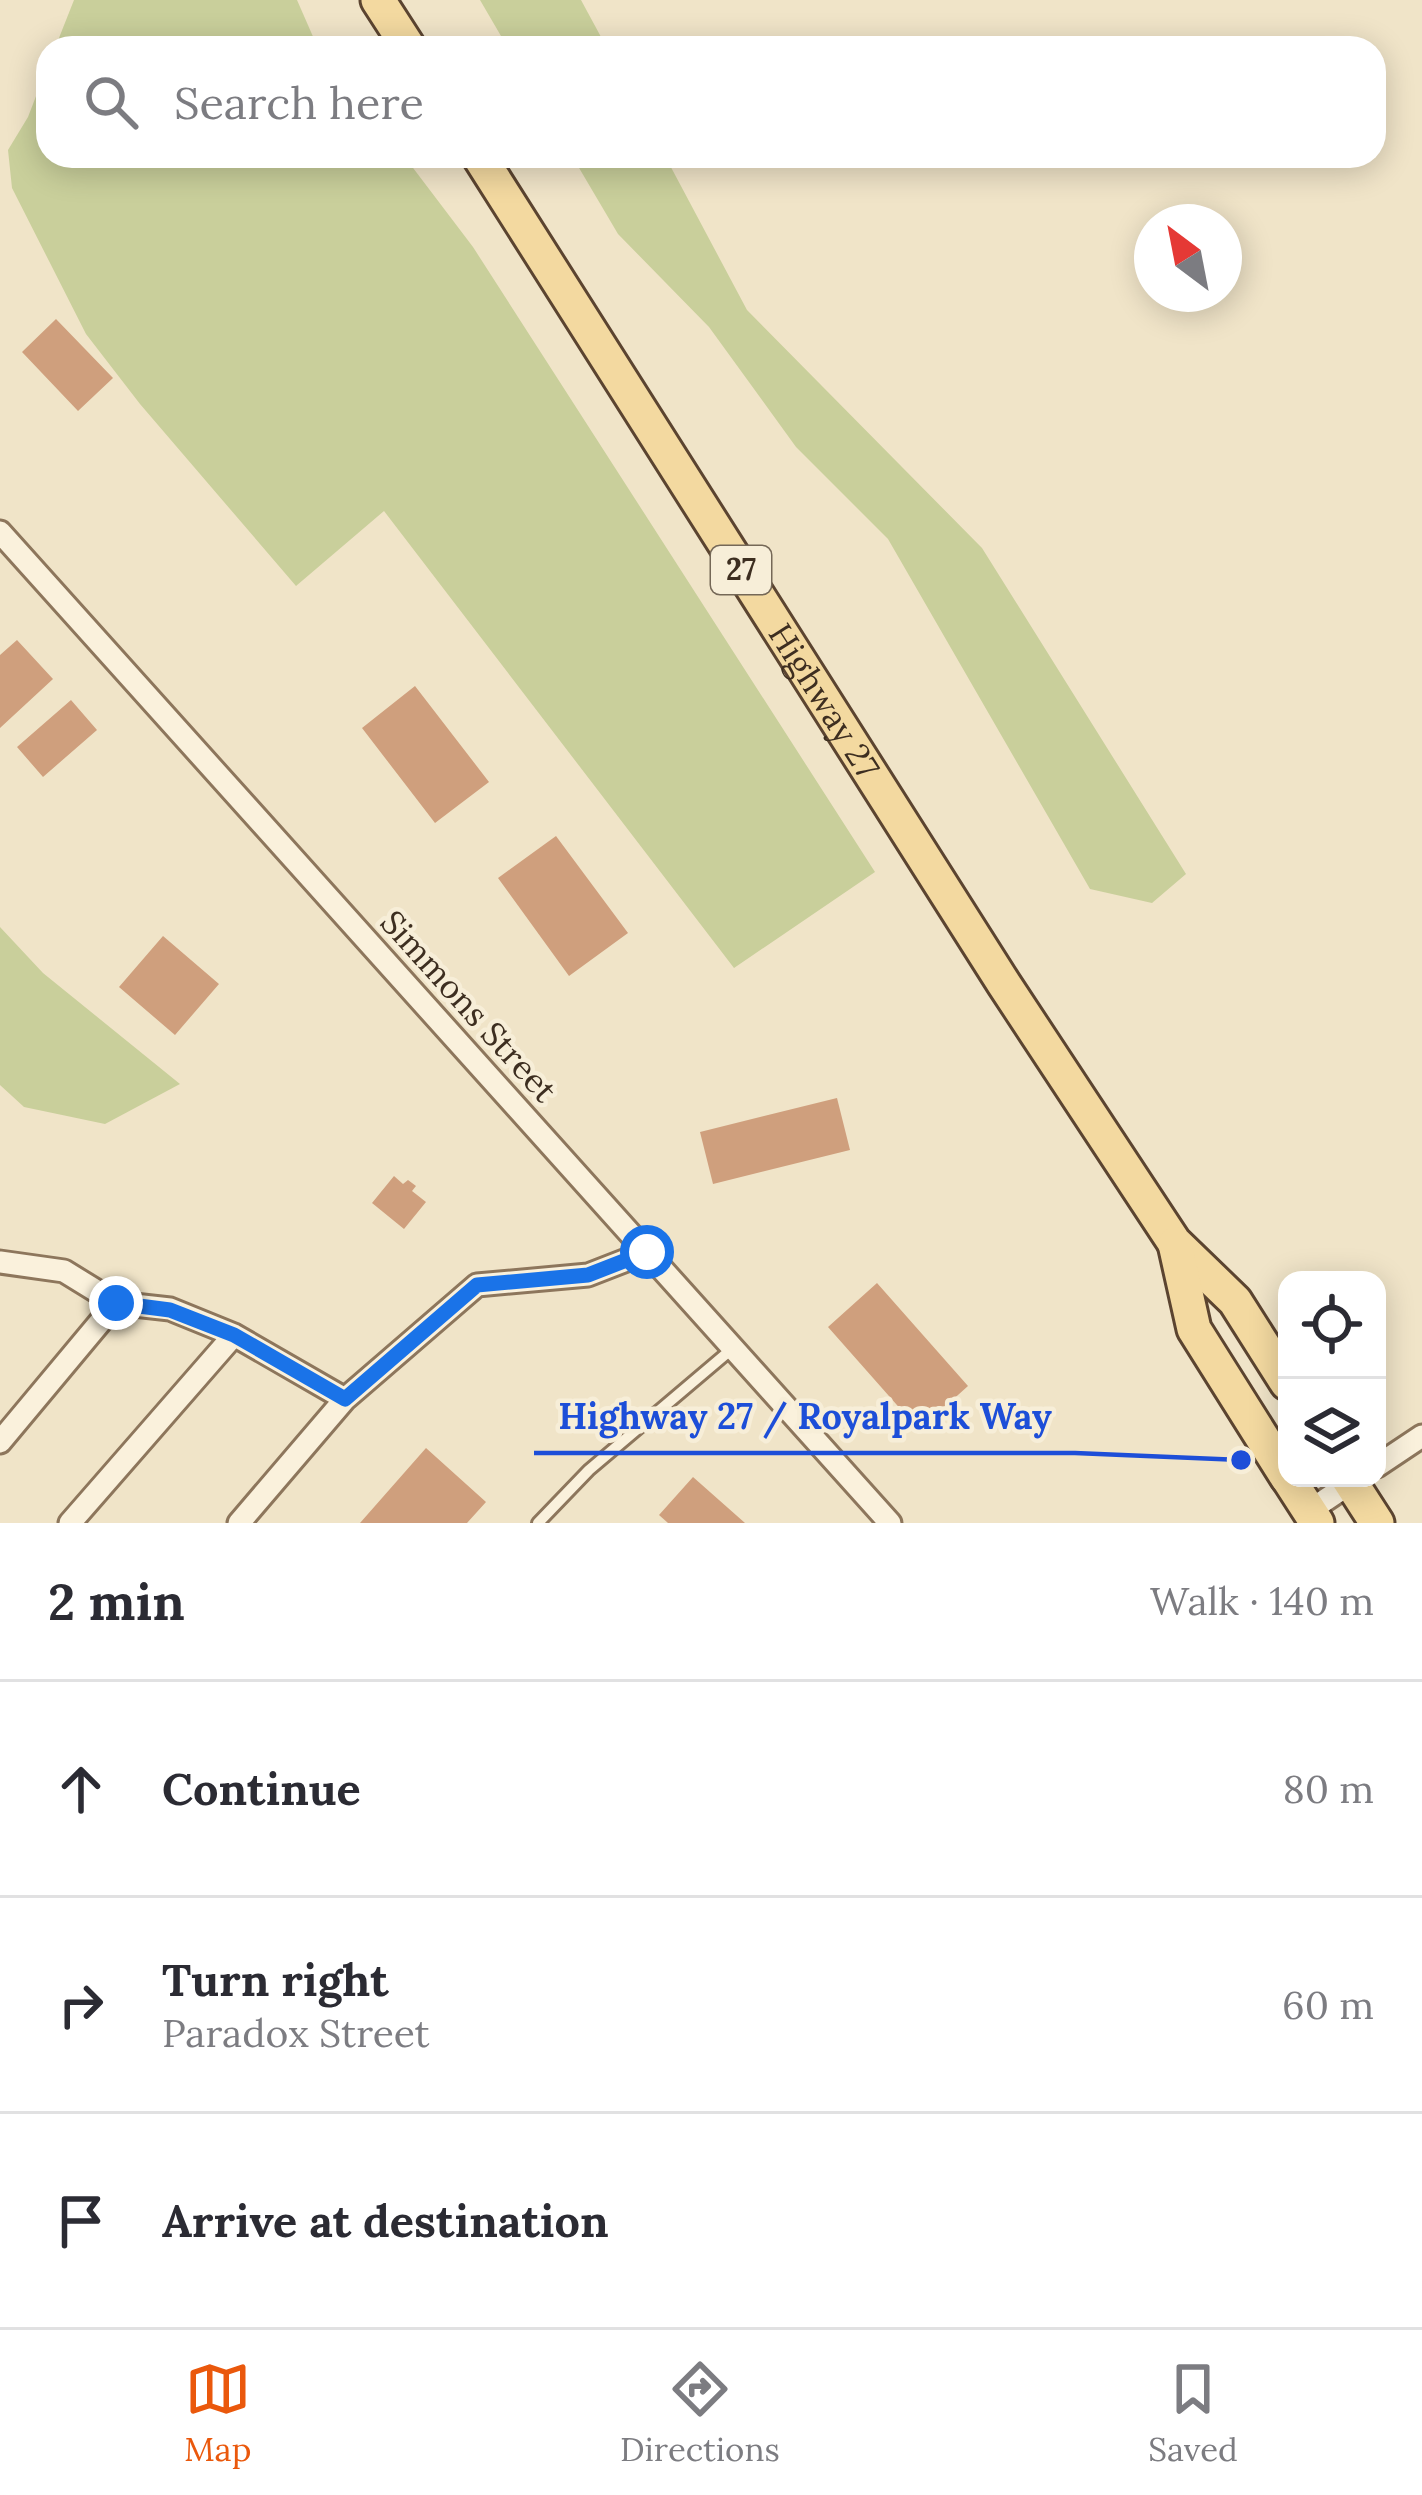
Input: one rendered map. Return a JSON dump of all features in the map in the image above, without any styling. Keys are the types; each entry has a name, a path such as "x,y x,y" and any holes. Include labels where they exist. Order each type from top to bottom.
{"main road":[{"path":"378,0 401,36"},
{"name":"Highway 27","path":"487,168 1004,984 1174,1242 1235,1301 1284,1379"},
{"name":"Highway 27","path":"1174,1242 1194,1330 1278,1463"},
{"name":"Highway 27","path":"1294,1487 1313,1517"},
{"path":"1363,1487 1377,1523"}],"street":[{"name":"Simmons Street","path":"0,532 890,1523"},
{"path":"239,1523 345,1399 477,1285 588,1275 647,1252"},
{"path":"0,1262 64,1271 116,1303 170,1310 234,1335 345,1399"},
{"path":"0,1442 116,1303"},
{"path":"70,1523 234,1335"},
{"path":"1386,1459 1422,1436"},
{"path":"1313,1517 1347,1487"}],"lane":[{"path":"538,1523 589,1470 733,1348"}],"green space":[{"path":"74,0 297,0 313,36 60,36"},
{"path":"480,0 581,0 600,36 501,36"},
{"path":"36,96 36,168 413,168 473,247 875,872 734,968 384,511 296,586 86,334 12,188 8,150"},
{"path":"579,168 671,168 747,310 982,548 1186,874 1152,903 1090,889 888,539 796,447 709,327 618,234"},
{"path":"0,927 43,973 180,1084 105,1124 24,1107 0,1085"}],"building":[{"path":"56,319 113,378 78,411 22,352"},
{"path":"17,640 53,679 0,728 0,655"},
{"path":"415,686 489,782 435,823 362,728"},
{"path":"71,700 97,730 43,777 17,747"},
{"path":"556,836 628,933 569,976 498,878"},
{"path":"163,936 219,984 175,1035 119,987"},
{"path":"837,1098 850,1150 713,1184 700,1132"},
{"path":"394,1176 416,1186 412,1191 426,1202 404,1229 372,1203"},
{"path":"877,1283 968,1386 919,1430 828,1327"},
{"path":"426,1448 486,1502 467,1523 360,1523"},
{"path":"693,1477 745,1523 668,1523 659,1515"}],"place":[{"name":"Highway 27 / Royalpark Way","path":"1241,1460"}],"route":[{"path":"116,1303 170,1310 234,1335 345,1399 477,1285 588,1275 647,1252"}]}
